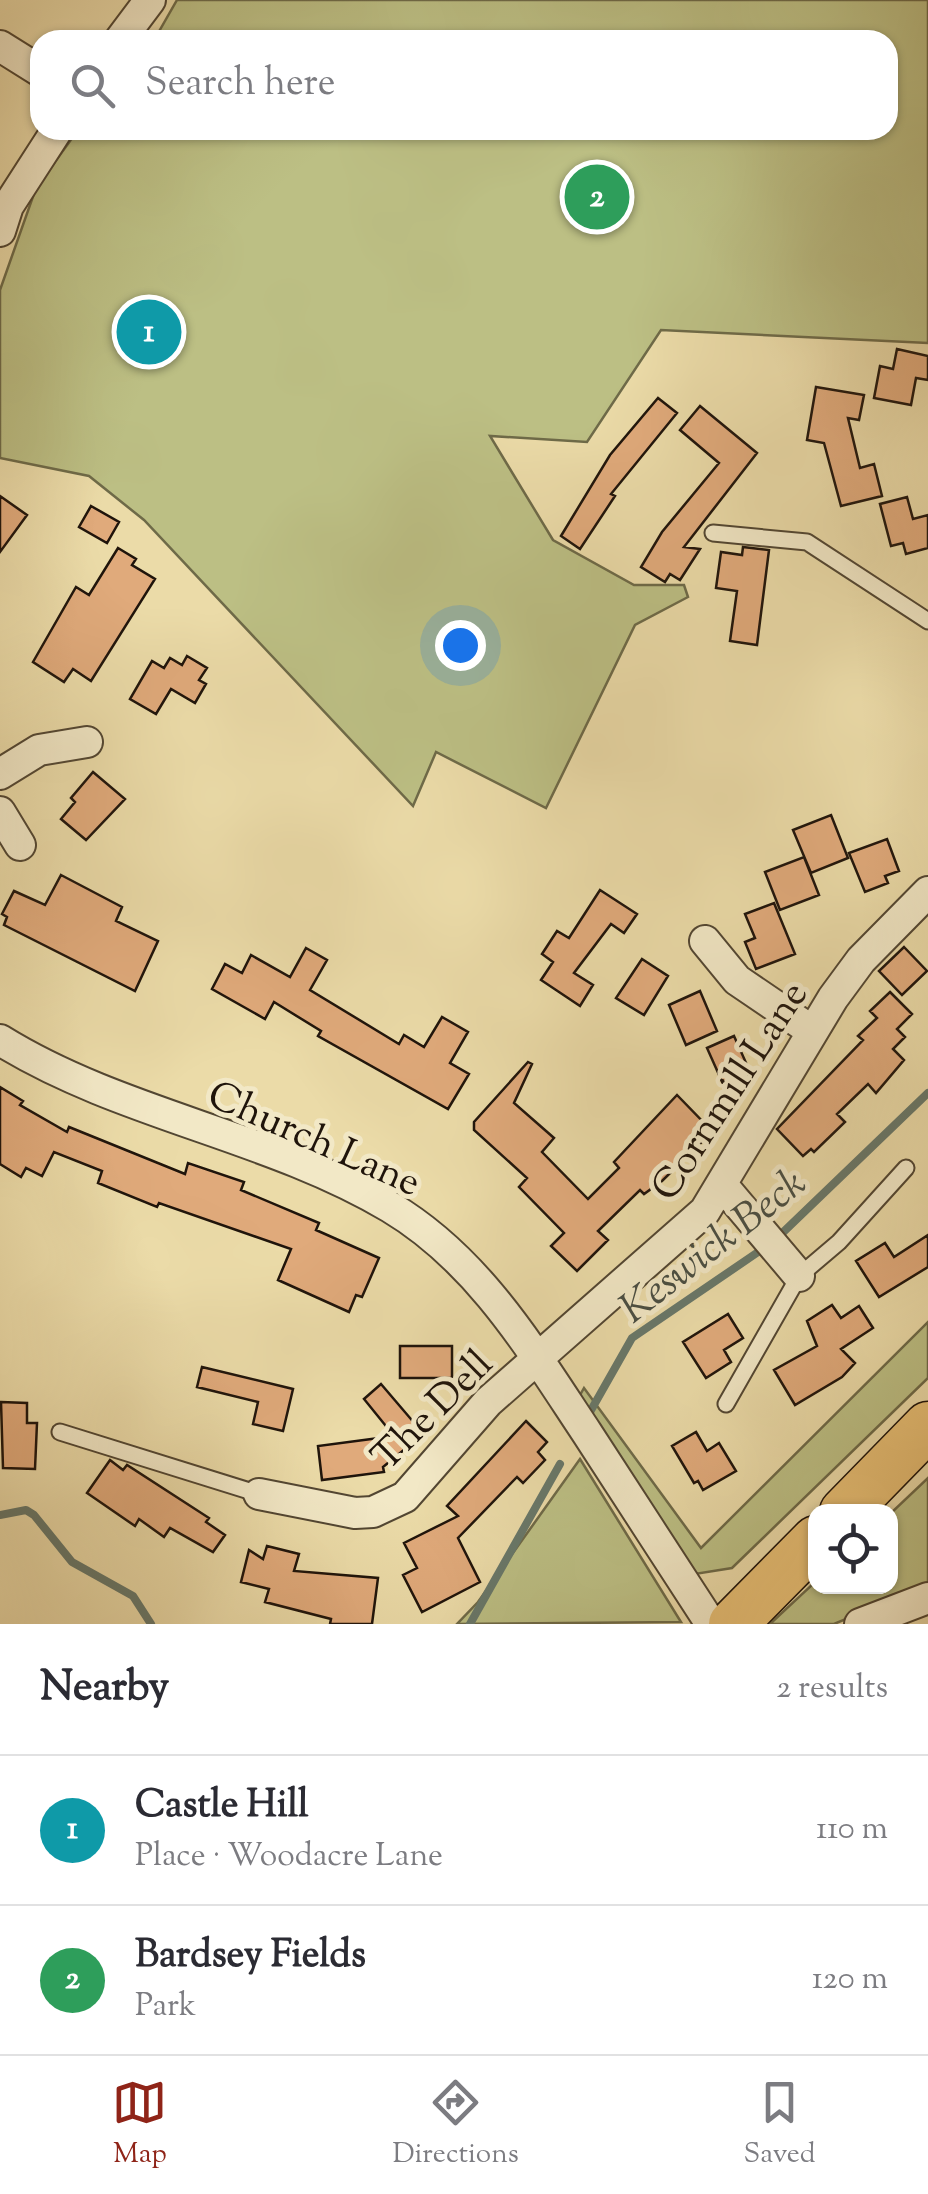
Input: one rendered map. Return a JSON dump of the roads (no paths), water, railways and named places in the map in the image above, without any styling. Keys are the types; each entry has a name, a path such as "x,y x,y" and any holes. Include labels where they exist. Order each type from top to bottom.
{"main road":[{"path":"852,1504 928,1426"},
{"path":"733,1624 808,1548"}],"street":[{"path":"128,30 150,0"},
{"path":"0,46 30,65"},
{"path":"0,231 8,206 51,140"},
{"path":"0,774 39,750 87,742"},
{"path":"0,812 20,845"},
{"name":"Cornmill Lane","path":"540,1361 683,1234 722,1186 812,1031 861,960 928,892"},
{"path":"706,941 737,980 812,1031"},
{"name":"Church Lane","path":"0,1040 68,1078 320,1174 386,1205 430,1232 472,1271 540,1361 711,1624"},
{"path":"722,1186 790,1265"},
{"name":"The Dell","path":"259,1494 356,1513 390,1506 418,1486 488,1402 540,1361"},
{"path":"860,1624 928,1598"}],"lane":[{"path":"713,532 807,542 928,621"},
{"path":"726,1404 790,1265 868,1213 906,1168"},
{"path":"60,1432 259,1494"}],"waterway":[{"name":"Keswick Beck","path":"775,1240 928,1093"},
{"name":"Keswick Beck","path":"590,1412 632,1338 764,1248"},
{"name":"Keswick Beck","path":"470,1624 560,1464"},
{"path":"0,1515 26,1510 34,1515 72,1562 133,1596 151,1624"}],"place":[{"name":"Bardsey Fields","path":"597,197"},
{"name":"Castle Hill","path":"149,332"}]}
